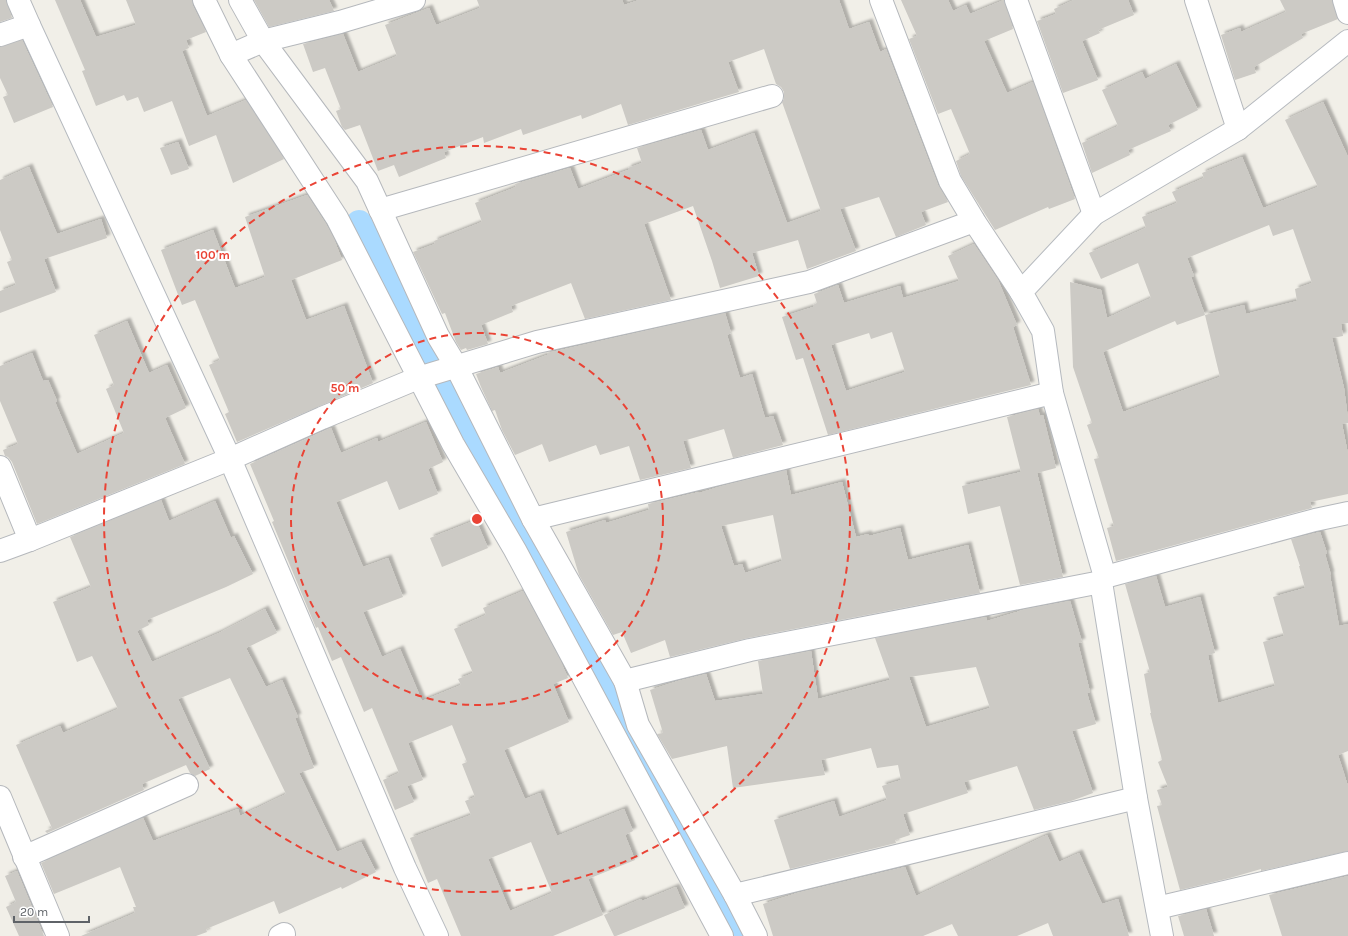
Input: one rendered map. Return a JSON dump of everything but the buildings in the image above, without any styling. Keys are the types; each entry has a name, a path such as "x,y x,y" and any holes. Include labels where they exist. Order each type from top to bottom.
{"street":[{"path":"18,0 230,459 405,868 436,936"},
{"path":"204,0 231,55 337,218 453,444 515,550 722,936"},
{"path":"240,0 264,41 367,181 438,336 456,366 533,519 625,681 638,726 735,895 756,936"},
{"path":"231,55 264,41 340,22 414,0"},
{"path":"881,0 950,181 974,221 1021,292 1043,331 1052,393 1103,580 1136,798 1162,936"},
{"path":"1016,0 1094,214"},
{"path":"1196,0 1238,129"},
{"path":"1344,0 1348,13"},
{"path":"0,34 29,25"},
{"path":"1021,292 1094,214 1238,129 1348,40"},
{"path":"380,210 772,96"},
{"path":"0,551 230,459 322,418 418,378 537,342 809,282 974,221"},
{"path":"533,519 1052,393"},
{"path":"0,467 30,540"},
{"path":"625,681 750,650 1103,580 1315,520 1348,513"},
{"path":"24,857 187,785"},
{"path":"0,797 58,936"},
{"path":"735,895 1136,798"},
{"path":"1157,908 1348,863"}],"waterway":[{"path":"359,223 464,423 606,682 673,816 740,936"}]}
